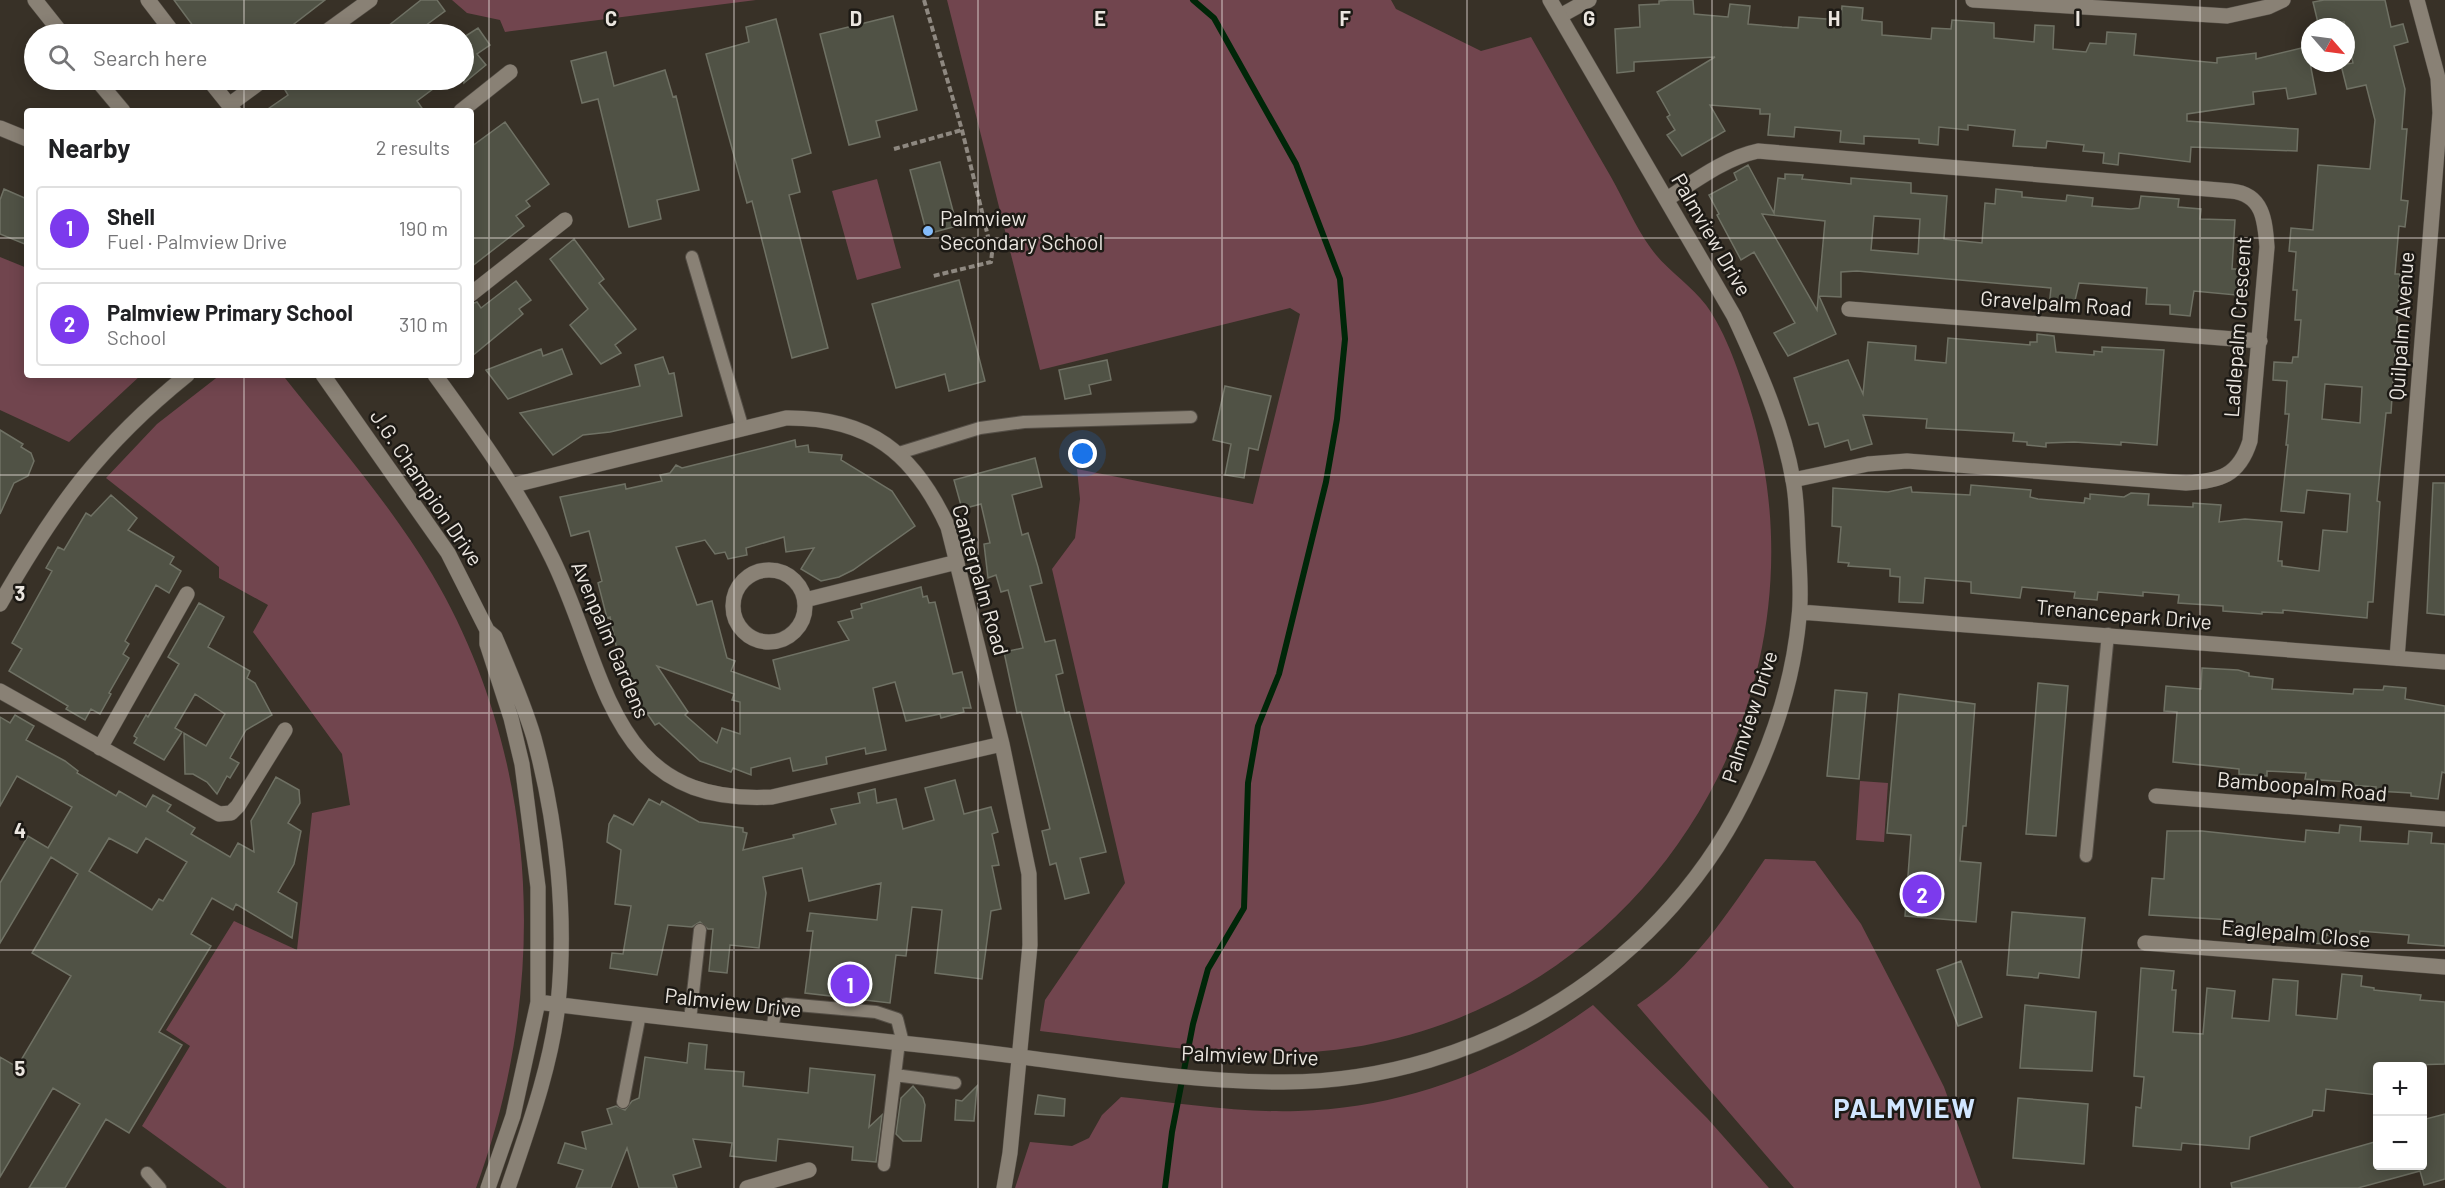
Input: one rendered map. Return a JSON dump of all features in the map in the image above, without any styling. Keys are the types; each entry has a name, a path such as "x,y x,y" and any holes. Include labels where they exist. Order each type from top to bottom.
{"street":[{"path":"35,0 54,24"},
{"path":"148,0 166,24"},
{"path":"337,24 370,0"},
{"name":"Palmview Drive","path":"538,1002 1163,1074 1285,1082 1365,1077 1408,1066 1481,1042 1540,1014 1594,979 1639,941 1683,895 1712,857 1739,812 1761,765 1779,712 1795,649 1800,612 1793,480 1775,414 1759,371 1734,316 1550,0"},
{"path":"1560,16 1589,0"},
{"path":"1973,0 2227,16 2248,13 2283,0"},
{"name":"Quilpalm Avenue","path":"2397,658 2440,113 2441,78 2417,0"},
{"path":"465,108 510,72"},
{"path":"106,90 121,108"},
{"path":"217,90 231,108 252,90"},
{"path":"0,128 24,138"},
{"name":"Ladlepalm Crescent","path":"1667,200 1710,172 1744,154 1758,151 2243,192 2259,206 2265,220 2267,247 2250,441 2245,458 2224,477 2186,483 1907,461 1868,464 1793,480"},
{"path":"474,292 565,220"},
{"name":"Gravelpalm Road","path":"1849,309 2260,341"},
{"path":"0,604 52,516 79,480 122,431 184,378"},
{"name":"J.G. Champion Drive","path":"325,378 448,553 487,630 495,637 534,737 548,799 559,893 558,1004 539,1089 508,1188"},
{"name":"Avenpalm Gardens","path":"437,378 514,485 553,560 611,705 624,730 643,756 665,774 686,786 715,795 743,798 772,797 1002,744"},
{"name":"Canterpalm Road","path":"514,485 786,418 815,418 849,424 876,436 899,453 918,474 937,503 948,527 1026,851 1031,905 1030,945 1010,1153 1004,1188"},
{"path":"805,600 957,562"},
{"path":"772,570 794,579 805,600 805,612 793,633 771,643 759,642 748,636 737,623 732,606 734,594 749,575 772,570"},
{"path":"100,748 187,594"},
{"name":"Trenancepark Drive","path":"1800,612 2108,634 2445,662"},
{"name":"J.G. Champion Drive","path":"487,630 487,644 511,718 522,764 534,842 539,926 538,1002 513,1116 488,1188"},
{"path":"0,691 210,810 225,814 231,813 238,806 285,730"},
{"name":"Bamboopalm Road","path":"2156,796 2445,819"},
{"name":"Eaglepalm Close","path":"2145,943 2445,967"},
{"path":"747,1188 809,1170"}],"lane":[{"path":"692,257 743,429"},
{"path":"899,453 980,428 1024,422 1191,417"},
{"path":"2086,856 2108,634"},
{"path":"690,1020 700,930"},
{"path":"772,1029 776,1008 786,1004 876,1012 897,1019 901,1043 884,1165"},
{"path":"623,1102 640,1014"},
{"path":"895,1075 955,1083"},
{"path":"147,1173 160,1188"}],"path":[{"path":"924,0 962,130 992,253 991,262 933,276"},
{"path":"894,149 962,130"}],"shaded area":[{"path":"452,0 756,0 505,32 500,20 467,13"},
{"path":"947,0 1391,0 1396,9 1481,51 1531,37 1645,239 1656,255 1700,297 1714,316 1727,342 1750,408 1770,513 1767,616 1744,716 1701,808 1642,889 1566,958 1477,1010 1376,1043 1334,1050 1292,1053 1208,1051 1040,1031 1045,1000 1125,883 1052,569 1075,538 1080,499 1077,469 1253,504 1300,314 1290,308 1040,370"},
{"path":"877,179 901,268 857,280 832,191"},
{"path":"0,257 24,267 24,378 138,378 69,442 0,410"},
{"path":"216,378 285,378 380,498 416,548 432,574 468,646 496,720 514,798 523,876 523,955 515,1034 500,1112 476,1188 227,1188 142,1126 190,1046 166,1030 234,921 297,950 312,813 350,805 342,754 253,632 268,605 219,578 219,567 106,478 157,424"},
{"path":"1860,781 1888,783 1884,842 1856,840"},
{"path":"1765,859 1815,861 1861,924 1944,1087 1981,1188 1794,1188 1637,1005 1676,974 1693,957"},
{"path":"1593,1005 1707,1118 1769,1188 1015,1188 1030,1142 1072,1146 1089,1138 1102,1115 1121,1097 1209,1107 1276,1111 1338,1108 1378,1102 1416,1093 1490,1065 1526,1048"}],"building":[{"path":"174,0 325,0 294,24 192,24"},
{"path":"421,0 437,0 445,11 427,24 391,24"},
{"path":"1693,0 1694,14 1728,17 1730,4 1750,6 1748,24 1798,28 1799,17 1841,20 1842,6 1863,8 1862,20 1882,22 1882,35 1931,39 1932,28 1951,29 1952,20 1994,23 1994,38 2034,42 2035,25 2054,26 2053,49 2086,52 2090,43 2106,44 2107,32 2136,34 2134,55 2217,63 2217,58 2256,53 2256,59 2301,48 2301,72 2312,72 2316,94 2288,99 2286,88 2253,92 2254,104 2187,114 2187,121 2298,129 2297,151 2191,147 2190,162 2119,153 2118,165 2103,163 2104,153 2083,151 2084,145 2047,141 2046,148 2013,146 2015,130 1968,125 1968,130 1939,127 1938,145 1919,143 1919,139 1864,136 1864,144 1840,142 1841,131 1795,127 1794,137 1768,135 1770,114 1760,114 1760,109 1710,105 1725,131 1682,156 1667,135 1675,130 1667,117 1670,115 1657,92 1715,57 1634,62 1634,71 1617,73 1615,29 1640,27 1639,5 1659,4 1659,1"},
{"path":"2385,0 2391,27 2403,24 2408,42 2394,46 2405,89 2402,129 2407,129 2401,200 2408,201 2405,227 2399,226 2395,274 2400,274 2391,413 2386,413 2377,501 2380,502 2373,602 2368,602 2367,618 2283,610 2283,613 2262,612 2262,614 2223,611 2223,606 2178,603 2179,595 2143,592 2143,596 2098,592 2097,600 2074,598 2075,592 2022,587 2020,598 1971,593 1971,582 1925,578 1923,603 1899,602 1900,577 1890,576 1890,569 1848,566 1849,563 1838,562 1841,527 1832,526 1833,488 1888,492 1911,487 1912,492 1970,495 1971,485 2031,490 2030,497 2038,499 2084,503 2085,498 2090,499 2090,494 2124,497 2131,493 2149,494 2148,505 2193,507 2193,503 2221,505 2219,522 2245,519 2282,522 2278,561 2282,561 2282,566 2319,571 2323,530 2347,532 2350,494 2307,490 2304,513 2281,511 2289,414 2285,414 2287,381 2273,380 2274,362 2292,363 2293,357 2298,357 2301,320 2295,320 2297,290 2293,290 2296,252 2289,251 2291,228 2313,230 2318,165 2370,169 2375,120 2366,85 2347,89 2343,72 2355,72 2355,18 2317,18 2313,2","holes":["2325,384 2362,387 2360,423 2322,419"]},
{"path":"893,16 917,110 876,121 880,137 849,145 820,34"},
{"path":"776,19 811,153 792,159 800,192 789,195 828,348 792,358 752,201 747,203 706,54 749,42 746,27"},
{"path":"478,28 490,45 477,54 486,65 474,75 474,31"},
{"path":"606,52 614,86 665,70 673,97 676,96 699,190 657,200 661,219 629,227 598,99 582,103 571,61"},
{"path":"285,90 432,90 417,101 422,108 269,108 288,95"},
{"path":"505,122 549,184 526,201 530,206 516,216 524,226 474,265 474,145"},
{"path":"940,162 957,226 927,234 910,170"},
{"path":"1748,165 1774,213 1778,178 1785,179 1785,174 1803,175 1802,179 1851,184 1851,178 1911,183 1911,193 1947,196 1944,239 1982,243 1985,203 1995,204 1996,189 2022,192 2022,197 2066,201 2067,195 2093,198 2092,206 2131,209 2139,208 2141,196 2179,199 2178,207 2201,209 2200,219 2235,220 2232,269 2239,269 2236,295 2194,291 2190,316 2170,314 2170,305 2146,304 2147,288 2079,283 2073,309 2049,307 2051,288 1857,271 1841,272 1841,297 1819,296 1836,334 1788,356 1774,333 1795,323 1754,252 1741,260 1709,195 1737,180 1734,173","holes":["1762,214 1825,221 1817,310 1775,237","1874,216 1920,219 1918,254 1871,250"]},
{"path":"4,189 24,198 24,244 0,234 0,200"},
{"path":"574,239 604,279 599,283 636,329 615,345 621,353 601,364 570,325 588,309 550,259"},
{"path":"959,280 985,381 949,391 945,374 896,388 872,304"},
{"path":"516,281 531,300 519,309 523,314 474,355 474,303 477,302 481,308"},
{"path":"2037,334 2054,336 2056,352 2094,355 2094,351 2102,352 2102,347 2164,350 2157,445 2074,442 2046,443 2046,447 2013,441 2014,433 1926,428 1927,419 1863,415 1872,444 1851,450 1848,440 1825,447 1818,423 1809,425 1794,378 1848,360 1863,394 1868,342 1916,346 1915,360 1946,363 1948,338 2030,345 2030,342 2037,342"},
{"path":"541,349 543,356 562,349 572,374 508,399 486,370"},
{"path":"663,357 669,374 674,373 682,416 610,432 583,435 553,455 520,413 640,386 635,365"},
{"path":"1107,360 1111,380 1089,385 1091,394 1065,399 1059,370"},
{"path":"1225,386 1271,396 1258,450 1249,448 1244,478 1225,475 1231,444 1213,440"},
{"path":"0,430 23,444 21,447 31,453 34,461 28,476 14,483 0,514"},
{"path":"795,440 796,447 808,445 809,452 842,455 841,460 892,491 915,526 853,570 839,577 821,581 801,569 814,548 786,552 784,537 746,548 747,555 728,559 725,552 715,554 705,540 676,547 697,605 712,601 727,658 735,661 731,671 780,689 773,660 849,640 838,622 853,618 851,611 862,608 861,604 921,587 923,597 927,596 929,603 935,602 953,674 962,672 971,708 963,708 964,712 941,718 940,714 906,721 895,682 873,688 886,750 866,754 865,748 826,757 827,764 793,771 790,758 751,768 751,775 733,768 731,772 700,761 659,723 655,725 636,697 634,698 622,673 610,617 607,618 598,583 602,581 589,531 571,536 560,497 625,484 626,489 662,481 660,475 670,473 676,465 682,468","holes":["657,666 734,694 732,700 740,702 740,734 722,728 717,743 685,715 688,712"]},
{"path":"1035,458 1042,487 1012,495 1022,535 1028,533 1038,567 1042,583 1030,586 1045,642 1055,640 1063,673 1056,675 1065,713 1069,712 1106,852 1080,858 1089,893 1065,899 1056,863 1050,865 1042,831 1050,829 1021,712 1017,713 1004,652 1023,648 1008,590 1001,592 996,575 988,578 984,544 990,543 981,504 962,509 954,480"},
{"path":"2433,483 2445,483 2445,615 2427,613"},
{"path":"111,495 137,518 128,530 174,557 170,564 181,571 169,593 156,585 125,641 129,644 123,654 129,658 109,693 111,694 100,714 91,709 85,720 66,709 68,706 9,671 22,649 12,643 52,571 46,568 58,547 64,550 86,513 91,516"},
{"path":"199,603 224,617 208,647 250,671 247,678 255,683 272,715 246,730 230,758 239,763 230,778 227,776 217,794 207,782 193,774 185,774 184,733 206,746 225,714 195,694 175,728 182,732 164,760 134,743 137,738 134,736 146,715 148,717 179,664 168,657"},
{"path":"2202,668 2238,670 2249,673 2249,676 2273,679 2272,689 2353,694 2354,689 2383,690 2384,686 2406,688 2405,699 2445,706 2445,773 2442,772 2438,799 2411,796 2411,793 2376,791 2376,787 2350,785 2350,782 2305,779 2306,773 2267,771 2267,776 2239,774 2239,769 2173,762 2177,712 2164,711 2166,686 2201,689"},
{"path":"2038,683 2068,686 2056,836 2026,834"},
{"path":"1835,690 1867,693 1859,779 1827,776"},
{"path":"1899,694 1975,704 1966,826 1963,826 1960,861 1981,863 1976,922 1905,916 1911,835 1887,833"},
{"path":"15,715 34,726 26,740 65,761 78,771 77,773 116,796 119,791 146,807 153,795 171,805 167,811 195,828 191,834 230,857 238,843 254,852 251,821 276,777 299,790 300,803 288,823 301,831 294,864 278,892 297,903 292,938 236,904 233,910 212,898 191,934 211,946 159,1032 182,1045 129,1133 106,1119 65,1188 29,1188 80,1104 53,1088 0,1177 0,1057 17,1067 71,976 32,953 78,874 51,857 0,943 0,883 28,836 48,848 72,807 17,776 0,806 0,717 10,723","holes":["109,838 137,853 146,838 187,862 163,901 159,899 152,910 89,871"]},
{"path":"955,780 964,814 991,807 998,832 992,834 999,865 992,866 1001,909 991,911 982,979 935,973 942,910 912,907 906,956 896,955 890,1003 805,993 813,931 807,931 810,913 877,920 881,883 809,901 802,868 763,877 766,893 759,948 730,945 727,973 709,971 713,929 708,929 700,922 692,927 668,925 657,975 610,968 612,953 623,954 631,906 615,904 621,850 607,842 609,824 614,815 633,825 649,799 660,805 662,801 699,822 743,828 743,832 747,833 743,850 794,838 793,835 836,824 831,809 860,803 858,793 875,789 877,803 896,799 903,829 934,820 925,788"},
{"path":"2340,825 2361,827 2360,841 2408,844 2409,831 2432,833 2431,843 2445,844 2445,946 2408,943 2409,935 2360,931 2359,938 2326,935 2325,944 2256,939 2256,936 2231,934 2232,920 2149,915 2152,878 2164,879 2167,831 2202,831 2305,842 2306,830 2339,833"},
{"path":"2012,912 2085,918 2079,978 2039,973 2038,978 2007,975"},
{"path":"1961,961 1982,1017 1958,1026 1937,970"},
{"path":"2141,968 2174,971 2172,990 2176,990 2173,1032 2203,1034 2207,988 2235,991 2232,1018 2269,1021 2273,979 2298,981 2296,1015 2337,1019 2342,974 2362,976 2361,986 2374,988 2374,990 2421,995 2420,1000 2445,1002 2445,1064 2373,1062 2373,1094 2326,1089 2324,1111 2313,1110 2312,1116 2250,1137 2249,1149 2182,1143 2181,1150 2133,1146 2136,1107 2141,1108 2144,1077 2134,1076"},
{"path":"2025,1005 2096,1012 2092,1071 2020,1068"},
{"path":"689,1043 707,1045 705,1069 744,1072 743,1086 808,1093 810,1068 875,1075 869,1127 882,1115 876,1162 852,1160 853,1147 778,1139 776,1161 730,1156 732,1143 693,1139 701,1167 673,1175 677,1188 639,1188 627,1148 611,1188 576,1188 583,1170 558,1163 565,1143 586,1149 582,1132 612,1124 607,1109 616,1106 625,1110 632,1101 639,1098 645,1057 687,1063"},
{"path":"913,1086 923,1098 925,1105 921,1141 903,1141 896,1134 901,1098"},
{"path":"977,1086 974,1121 955,1120 956,1100 962,1101"},
{"path":"1038,1095 1065,1099 1064,1116 1035,1114"},
{"path":"2018,1098 2088,1104 2084,1164 2013,1158"},
{"path":"2445,1114 2445,1179 2424,1185 2420,1171 2358,1188 2232,1188 2231,1183 2373,1142 2373,1170 2427,1170 2427,1119"}],"waterway":[{"path":"1165,1188 1172,1132 1193,1024 1208,969 1244,908 1248,783 1258,726 1279,674 1326,482 1337,419 1345,339 1340,279 1296,164 1214,18 1193,0"}],"place":[{"name":"Palmview Secondary School","path":"928,231"},
{"name":"Palmview Primary School","path":"1922,894"},
{"name":"Shell","path":"850,984"}],"district":[{"name":"PALMVIEW","path":"1905,1109"}]}
